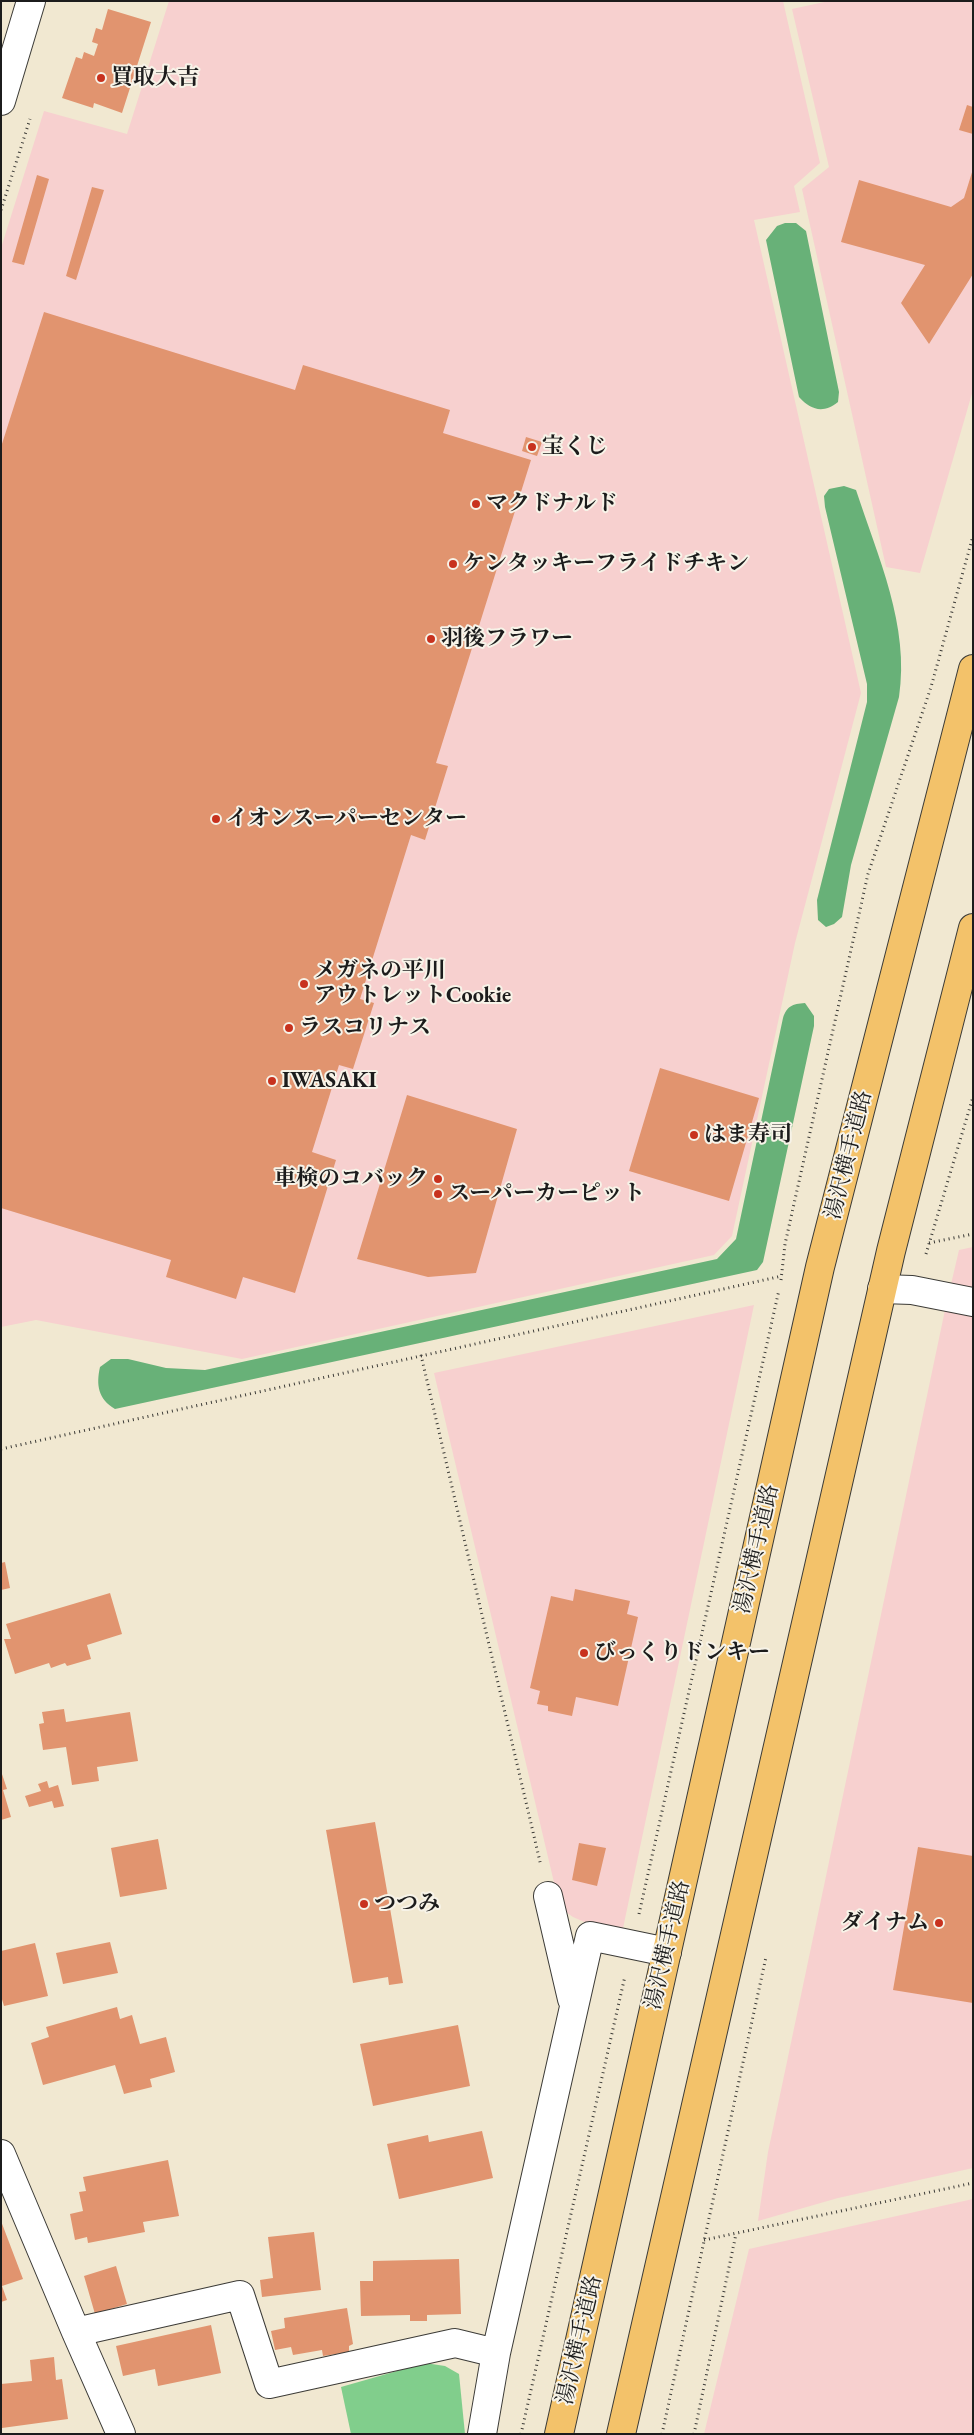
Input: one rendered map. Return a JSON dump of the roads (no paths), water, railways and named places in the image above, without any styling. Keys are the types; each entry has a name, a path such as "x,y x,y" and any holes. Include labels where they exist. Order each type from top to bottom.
{"highway":[{"name":"湯沢横手道路","path":"558,2434 820,1267 973,669"},
{"path":"621,2434 882,1288 973,928"}],"street":[{"path":"1,101 31,1"},
{"path":"882,1288 912,1290 973,1302"},
{"path":"548,1896 574,2005"},
{"path":"482,2434 496,2353 590,1936 667,1952"},
{"path":"1,2154 8,2190 76,2332 121,2434"},
{"path":"76,2332 240,2294 269,2384 455,2343 496,2353"}],"place":[{"name":"買取大吉","path":"101,78"},
{"name":"宝くじ","path":"532,447"},
{"name":"マクドナルド","path":"476,504"},
{"name":"ケンタッキーフライドチキン","path":"453,564"},
{"name":"羽後フラワー","path":"431,639"},
{"name":"イオンスーパーセンター","path":"216,819"},
{"name":"メガネの平川 アウトレットCookie","path":"304,984"},
{"name":"ラスコリナス","path":"289,1028"},
{"name":"IWASAKI","path":"272,1081"},
{"name":"はま寿司","path":"694,1135"},
{"name":"車検のコバック","path":"438,1179"},
{"name":"スーパーカーピット","path":"438,1194"},
{"name":"びっくりドンキー","path":"584,1653"},
{"name":"つつみ","path":"364,1904"},
{"name":"ダイナム","path":"939,1923"}]}
